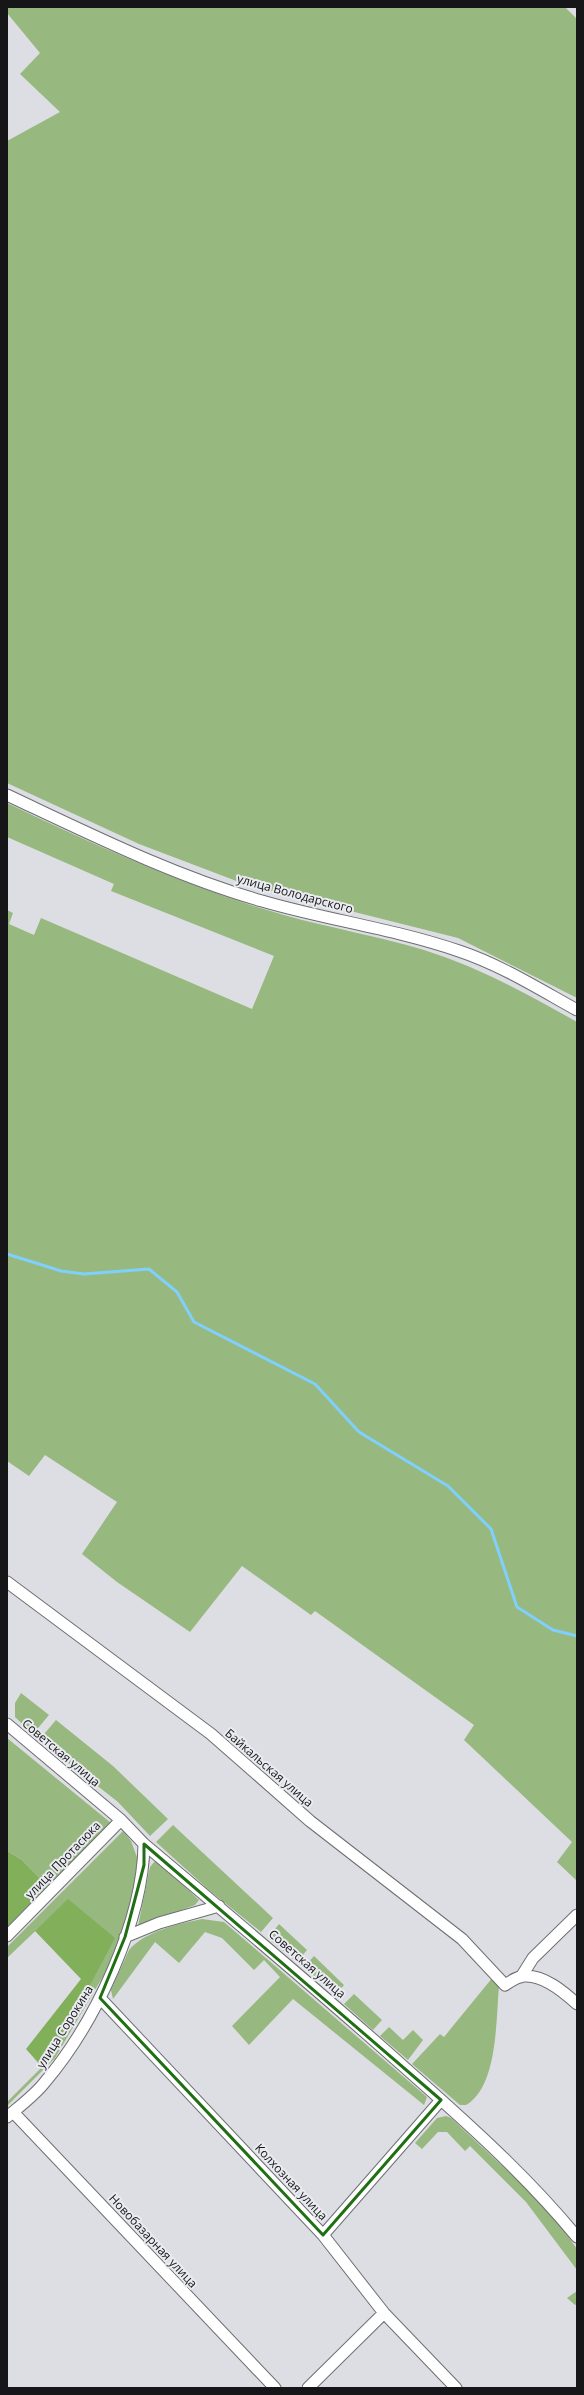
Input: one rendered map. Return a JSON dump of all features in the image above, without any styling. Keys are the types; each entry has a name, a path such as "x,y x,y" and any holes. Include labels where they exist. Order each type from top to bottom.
{"street":[{"name":"улица Володарского","path":"7,795 105,840 194,878 262,901 418,938 460,951 504,970 577,1010"},
{"name":"Байкальская улица","path":"7,1582 211,1734 310,1821 462,1939 505,1985 520,1977"},
{"name":"Советская улица","path":"7,1724 121,1820 144,1844 219,1906 441,2100 520,2173 577,2237"},
{"name":"улица Протасюка","path":"7,1936 121,1820"},
{"name":"улица Сорокина","path":"10,2114 44,2084 58,2066 100,1998 125,1937 144,1865 144,1844"},
{"path":"125,1937 159,1923 219,1906"},
{"path":"520,1977 533,1958 577,1914"},
{"path":"520,1977 526,1976 544,1981 565,1993 577,2004"},
{"name":"Колхозная улица","path":"100,1998 323,2235 384,2313 456,2388"},
{"path":"323,2235 441,2100"},
{"name":"Новобазарная улица","path":"10,2114 275,2388"},
{"path":"308,2388 384,2313"}],"highlighted area":[{"path":"144,1844 441,2100 323,2235 100,1998 125,1937 144,1865"}],"green space":[{"path":"7,7 565,7 577,19 577,998 458,938 247,885 139,844 7,783 7,141 60,112 20,74 40,53 7,13"},
{"path":"7,803 143,865 213,892 284,915 407,945 464,964 540,1001 577,1022 577,1881 557,1862 572,1842 464,1740 474,1725 315,1611 311,1615 242,1566 190,1632 117,1582 82,1554 117,1502 45,1455 29,1476 7,1461 7,910 13,913 9,924 34,935 41,918 252,1009 274,956 111,891 114,884 7,837"},
{"path":"21,1693 49,1715 33,1734 15,1717 15,1703"},
{"path":"56,1720 113,1766 168,1819 150,1836 118,1802 39,1740"},
{"path":"7,1738 111,1823 47,1886 22,1860 7,1851"},
{"path":"173,1825 273,1918 261,1932 209,1890 156,1842"},
{"path":"123,1831 131,1841 138,1860 138,1870 126,1923 105,1973 55,2058 7,2106 7,2102 42,2067 114,1938 68,1900 7,1958 7,1947"},
{"path":"7,1851 22,1860 47,1886 7,1927"},
{"path":"155,1861 159,1862 199,1900 195,1905 138,1926 150,1867"},
{"path":"68,1899 115,1938 74,2015 42,2067 26,2049 81,1979 35,1931"},
{"path":"202,1919 224,1922 427,2097 424,2105 293,1999 249,2045 232,2026 280,1977 264,1960 254,1970 222,1938 205,1932 179,1963 155,1942 113,1999 111,1990 129,1950 136,1943 163,1929"},
{"path":"279,1924 307,1950 297,1962 268,1938"},
{"path":"314,1956 344,1985 335,1995 304,1967"},
{"path":"493,1977 499,1986 496,2033 490,2068 484,2083 476,2096 466,2105 460,2105 412,2064 440,2034 444,2037"},
{"path":"354,1994 382,2020 373,2030 344,2004"},
{"path":"389,2027 403,2040 413,2030 423,2040 408,2060 380,2036"},
{"path":"446,2116 451,2118 544,2205 577,2249 577,2270 526,2202 470,2146 465,2151 447,2132 438,2132 422,2149 415,2143 437,2118"},
{"path":"577,2291 577,2304 575,2305 567,2298"}],"waterway":[{"path":"7,1254 61,1271 84,1274 149,1269 177,1292 194,1322 315,1384 359,1432 448,1486 491,1529 517,1607 553,1630 577,1636"}]}
